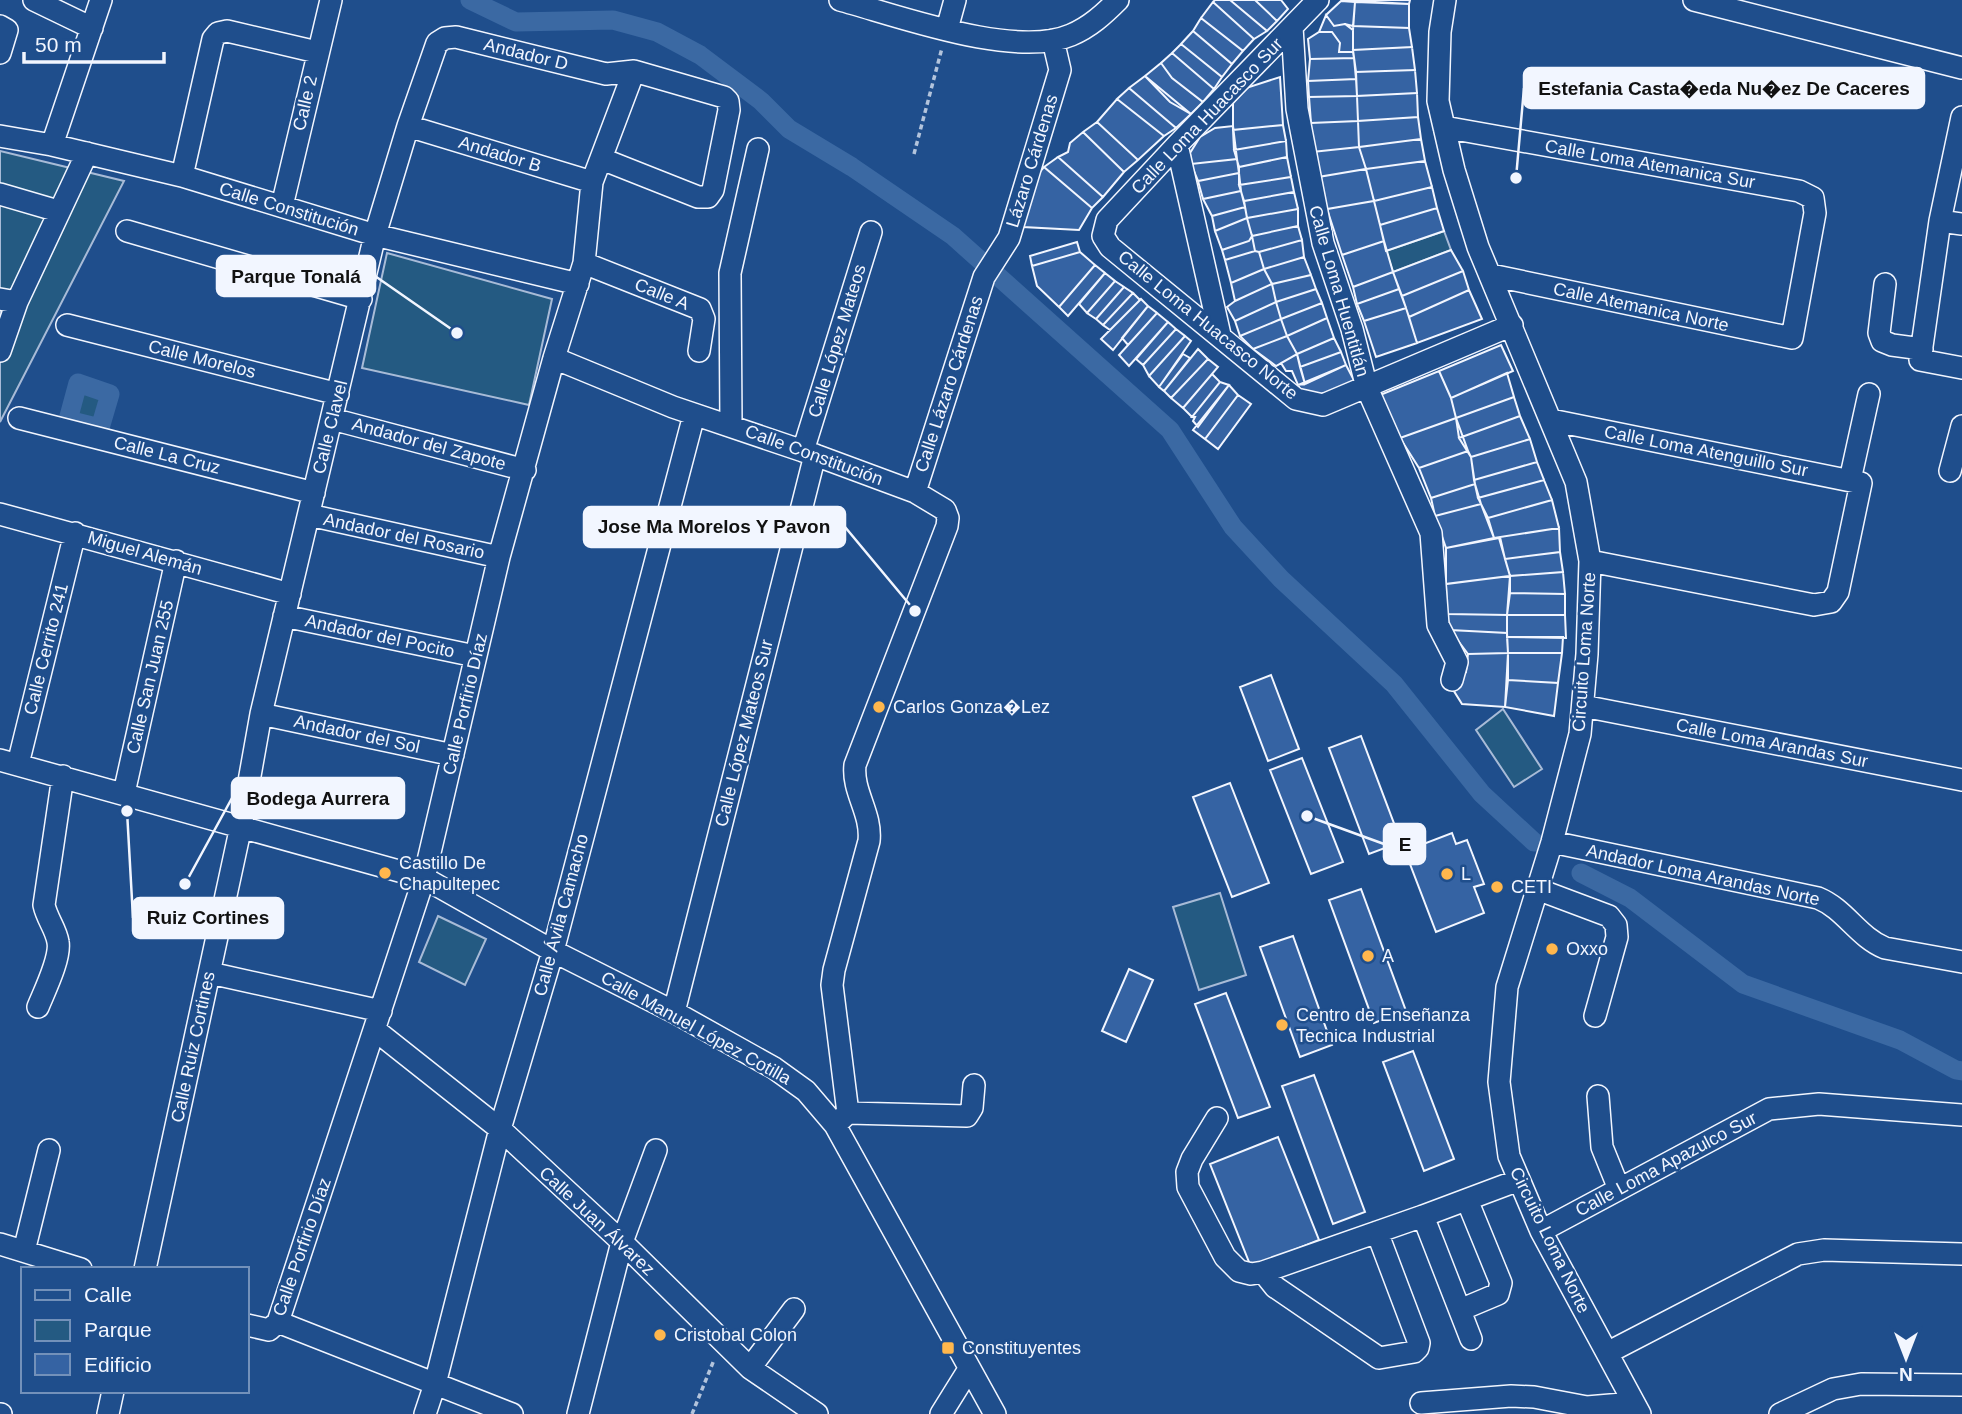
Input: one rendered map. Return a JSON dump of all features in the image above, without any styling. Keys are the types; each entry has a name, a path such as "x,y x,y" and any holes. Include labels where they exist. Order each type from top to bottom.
{"street":[{"path":"34,0 92,28"},
{"path":"52,145 102,0"},
{"name":"Calle 2","path":"282,206 331,0"},
{"path":"840,0 988,39 1023,43 1069,36 1102,16 1118,0"},
{"path":"947,29 955,0"},
{"name":"Calle Loma Huacasco Sur","path":"1103,236 1107,220 1318,0"},
{"name":"Circuito Loma Norte","path":"1445,0 1440,32 1438,101 1454,170 1479,247 1576,482 1590,561 1587,654 1580,734 1552,842 1507,987 1499,1082 1509,1156 1541,1231 1637,1408"},
{"path":"1694,0 1962,68"},
{"path":"0,26 7,30 7,35 0,53"},
{"name":"Calle Loma Huentitlán","path":"1292,27 1297,109 1323,243 1352,329 1367,388 1431,533 1438,625 1457,662 1452,680"},
{"path":"182,176 213,39 218,33 227,31 317,52"},
{"name":"Andador D","path":"445,38 456,37 606,74 634,71"},
{"name":"Calle Clavel","path":"241,826 261,714 375,235 437,43 445,38"},
{"name":"Lázaro Cárdenas","path":"984,277 1009,238 1060,69 1053,40"},
{"path":"602,159 698,197 708,197 713,190 729,110 728,101 724,97 634,71"},
{"name":"Calle Porfirio Díaz","path":"274,1326 424,878 499,557 554,358 584,263 592,182 634,71"},
{"path":"1921,354 1940,221 1962,117"},
{"name":"Andador B","path":"408,126 592,182"},
{"name":"Calle Loma Atemanica Sur","path":"1444,127 1799,191 1813,198 1815,213 1792,338"},
{"name":"Calle Constitución","path":"0,136 52,145 182,176 375,235 578,284"},
{"path":"1177,145 1220,335"},
{"path":"732,426 730,273 758,149"},
{"path":"0,351 8,300 58,211 86,153"},
{"path":"0,194 58,211"},
{"path":"1940,221 1962,224"},
{"path":"127,231 361,299"},
{"name":"Calle López Mateos","path":"809,453 871,232"},
{"name":"Calle Loma Huacasco Norte","path":"1103,236 1110,247 1296,399 1323,405 1512,325"},
{"name":"Calle A","path":"584,263 700,309 704,319 699,351"},
{"name":"Calle Atemanica Norte","path":"1491,275 1792,338"},
{"name":"Calle Lázaro Cárdenas","path":"915,492 984,277"},
{"path":"1885,284 1879,333 1882,341 1962,368"},
{"name":"Calle Morelos","path":"67,325 338,394"},
{"name":"Calle Constitución","path":"554,358 694,415 732,426 915,492 945,510 948,518 855,765 856,786 868,816 869,841 832,985 841,1119"},
{"path":"1590,561 1814,605 1831,602 1838,592 1869,394"},
{"name":"Calle Ávila Camacho","path":"425,1414 500,1129 553,951 694,415"},
{"name":"Calle La Cruz","path":"19,418 314,493"},
{"name":"Andador del Zapote","path":"332,419 525,470"},
{"name":"Calle Loma Atenguillo Sur","path":"1551,420 1855,481"},
{"path":"1950,471 1962,426"},
{"name":"Calle López Mateos Sur","path":"674,1012 809,453"},
{"name":"Miguel Alemán","path":"0,514 290,594"},
{"name":"Andador del Rosario","path":"309,515 499,557"},
{"name":"Calle Cerrito 241","path":"9,762 75,533"},
{"name":"Calle San Juan 255","path":"124,793 176,561"},
{"name":"Andador del Pocito","path":"284,617 475,656"},
{"name":"Calle Loma Arandas Sur","path":"1583,706 1962,780"},
{"name":"Andador del Sol","path":"261,714 453,755"},
{"name":"Calle Manuel López Cotilla","path":"9,762 424,878 553,951 674,1012 774,1068 841,1119 969,1369 994,1412"},
{"path":"38,1007 59,951 58,940 46,916 44,905 63,776"},
{"name":"Calle Ruiz Cortines","path":"145,1267 241,826"},
{"name":"Andador Loma Arandas Norte","path":"1552,842 1818,898 1831,904 1874,943 1885,948 1962,962"},
{"path":"1537,888 1609,916 1616,925 1617,937 1595,1016"},
{"name":"Calle Juan Álvarez","path":"210,973 378,1021 622,1242 751,1368 817,1414"},
{"path":"841,1119 967,1116 972,1108 974,1085"},
{"path":"1598,1096 1602,1147 1619,1189"},
{"name":"Calle Loma Apazulco Sur","path":"1541,1231 1769,1109 1819,1104 1962,1115"},
{"path":"1217,1118 1192,1159 1187,1172 1188,1187 1225,1258 1239,1271 1251,1274 1423,1216 1519,1180"},
{"path":"24,1251 49,1150"},
{"path":"578,1414 622,1242 656,1150"},
{"path":"1460,1310 1498,1294 1501,1290 1501,1283 1467,1200"},
{"path":"1423,1216 1471,1339"},
{"path":"1263,1272 1275,1287 1378,1358 1414,1352 1419,1343 1377,1232"},
{"path":"0,1244 75,1267"},
{"path":"1607,1353 1798,1254 1824,1250 1962,1254"},
{"path":"751,1368 794,1309"},
{"path":"248,1325 274,1326 512,1414"},
{"path":"941,1414 969,1369"},
{"path":"1780,1414 1833,1389 1861,1384 1962,1385"},
{"path":"107,1414 112,1393"},
{"path":"1421,1402 1511,1396 1534,1397 1587,1407 1637,1408"},
{"path":"994,1412 1016,1414"}],"path":[{"path":"914,154 936,73"},
{"path":"692,1414 722,1341"}],"green space":[{"path":"0,151 124,181 0,422"},
{"path":"1444,231 1451,250 1393,272 1386,251"},
{"path":"387,253 552,299 529,405 362,368"},
{"path":"78,383 110,394 100,428 68,420"},
{"path":"1503,709 1542,769 1514,787 1476,730"},
{"path":"1220,893 1246,975 1199,990 1173,907"},
{"path":"438,916 486,939 465,985 419,962"}],"building":[{"path":"1230,0 1267,31 1254,39 1213,2"},
{"path":"1230,0 1255,0 1277,21 1267,31"},
{"path":"1255,0 1281,0 1288,9 1277,21"},
{"path":"1341,0 1410,0 1409,4"},
{"path":"1341,1 1355,2 1353,30 1345,24 1334,26 1326,15"},
{"path":"1213,2 1254,39 1243,51 1201,18"},
{"path":"1355,2 1409,4 1409,28 1353,26"},
{"path":"1326,15 1334,26 1353,26 1353,52 1339,52 1340,43 1332,32 1319,32"},
{"path":"1201,18 1243,51 1232,64 1193,31"},
{"path":"1353,26 1409,28 1412,47 1353,50"},
{"path":"1193,31 1232,64 1222,77 1181,44"},
{"path":"1319,32 1332,32 1340,43 1339,52 1353,52 1354,58 1310,59 1308,39"},
{"path":"1181,44 1222,77 1214,89 1172,53"},
{"path":"1412,47 1415,70 1356,72 1353,50"},
{"path":"1172,53 1214,89 1203,102 1172,78 1161,63"},
{"path":"1354,58 1356,79 1308,81 1310,59"},
{"path":"1161,63 1172,78 1203,102 1191,114 1170,102 1145,76"},
{"path":"1415,70 1417,93 1357,96 1356,72"},
{"path":"1145,76 1191,114 1176,128 1129,88"},
{"path":"1280,77 1283,125 1233,130 1233,103 1246,88"},
{"path":"1356,79 1357,96 1309,97 1308,81"},
{"path":"1129,88 1176,128 1164,136 1117,99"},
{"path":"1417,93 1418,117 1358,121 1357,96"},
{"path":"1357,96 1358,121 1311,123 1309,97"},
{"path":"1117,99 1164,136 1138,160 1097,122"},
{"path":"1418,117 1421,139 1359,147 1358,121"},
{"path":"1358,121 1359,147 1312,152 1311,123"},
{"path":"1097,122 1138,160 1124,172 1083,132"},
{"path":"1283,125 1286,141 1234,150 1233,130"},
{"path":"1233,126 1237,159 1191,164 1190,153 1200,137 1215,128"},
{"path":"1083,132 1124,172 1103,197 1058,157 1068,152 1070,143"},
{"path":"1421,139 1425,161 1366,169 1359,147"},
{"path":"1286,141 1287,157 1239,167 1234,150"},
{"path":"1359,147 1366,169 1318,177 1312,152"},
{"path":"1058,157 1103,197 1092,208 1044,167"},
{"path":"1287,157 1291,177 1239,185 1239,167"},
{"path":"1237,159 1239,173 1198,181 1191,164"},
{"path":"1425,161 1432,187 1374,201 1366,169"},
{"path":"1044,167 1092,208 1079,230 1023,227 1037,175"},
{"path":"1366,169 1374,201 1327,209 1318,177"},
{"path":"1239,173 1241,191 1203,199 1198,181"},
{"path":"1291,177 1294,192 1244,201 1239,185"},
{"path":"1432,187 1437,208 1380,225 1374,201"},
{"path":"1241,191 1245,207 1212,216 1203,199"},
{"path":"1294,192 1298,209 1247,218 1244,201"},
{"path":"1374,201 1384,241 1342,255 1327,209"},
{"path":"1245,207 1247,218 1215,231 1212,216"},
{"path":"1437,208 1444,231 1386,251 1380,225"},
{"path":"1298,209 1298,226 1252,236 1247,218"},
{"path":"1247,218 1252,236 1249,241 1222,250 1215,231"},
{"path":"1298,226 1302,240 1255,251 1252,236"},
{"path":"1252,236 1255,251 1225,260 1222,250 1249,241"},
{"path":"1302,240 1304,257 1264,269 1259,252"},
{"path":"1384,241 1393,272 1353,287 1342,255"},
{"path":"1077,242 1080,252 1032,266 1030,256"},
{"path":"1451,250 1463,271 1402,296 1393,272"},
{"path":"1080,252 1095,265 1059,307 1037,286 1032,266"},
{"path":"1259,252 1264,269 1231,283 1225,260"},
{"path":"1304,257 1311,275 1272,284 1264,269"},
{"path":"1095,265 1105,273 1068,316 1059,307"},
{"path":"1264,269 1272,284 1235,301 1231,283"},
{"path":"1463,271 1469,290 1409,317 1402,296"},
{"path":"1393,272 1399,289 1357,304 1353,287"},
{"path":"1105,273 1115,281 1087,313 1079,304"},
{"path":"1311,275 1316,289 1276,302 1272,284"},
{"path":"1115,281 1124,287 1096,319 1087,313"},
{"path":"1272,284 1276,302 1235,321 1227,307"},
{"path":"1124,287 1133,293 1103,325 1096,319"},
{"path":"1316,289 1322,303 1281,319 1276,302"},
{"path":"1399,289 1406,308 1364,321 1357,304"},
{"path":"1469,290 1482,319 1417,343 1409,317"},
{"path":"1133,293 1140,300 1110,330 1103,325"},
{"path":"1141,299 1148,306 1113,350 1101,339"},
{"path":"1276,302 1281,319 1240,336 1235,321"},
{"path":"1322,303 1327,318 1287,336 1281,319"},
{"path":"1148,306 1157,313 1128,345 1122,338"},
{"path":"1406,308 1417,343 1376,357 1364,321"},
{"path":"1157,313 1168,322 1129,366 1119,355"},
{"path":"1327,318 1334,338 1297,354 1287,336"},
{"path":"1281,319 1287,336 1253,349 1240,336"},
{"path":"1168,322 1176,329 1143,365 1136,359"},
{"path":"1176,329 1185,336 1149,376 1143,365"},
{"path":"1185,336 1191,341 1159,387 1149,376"},
{"path":"1287,336 1297,354 1276,366 1253,349"},
{"path":"1334,338 1341,352 1300,367 1297,354"},
{"path":"1501,345 1513,371 1451,398 1439,371"},
{"path":"1198,349 1208,359 1171,398 1164,391"},
{"path":"1341,352 1346,365 1305,384 1300,367"},
{"path":"1183,354 1190,358 1164,391 1159,387"},
{"path":"1297,354 1305,384 1298,385 1292,371 1286,371 1281,363"},
{"path":"1208,359 1218,367 1183,408 1171,398"},
{"path":"1346,365 1358,388 1319,402 1304,397 1298,385"},
{"path":"1439,371 1451,398 1456,418 1400,438 1380,395"},
{"path":"1507,373 1514,397 1456,418 1451,398"},
{"path":"1212,374 1220,382 1192,417 1183,408"},
{"path":"1220,382 1229,385 1198,427 1193,421 1195,417 1192,417"},
{"path":"1229,385 1238,395 1205,439 1193,430"},
{"path":"1238,395 1251,404 1218,449 1205,439"},
{"path":"1514,397 1520,416 1459,438 1456,418"},
{"path":"1520,416 1530,439 1471,457 1459,438"},
{"path":"1456,418 1468,451 1419,468 1400,438"},
{"path":"1530,439 1537,462 1474,480 1471,457"},
{"path":"1468,451 1475,484 1431,498 1419,468"},
{"path":"1537,462 1544,480 1478,498 1474,480"},
{"path":"1544,480 1552,500 1488,518 1478,498"},
{"path":"1475,484 1481,504 1435,516 1431,498"},
{"path":"1552,500 1559,528 1494,538 1488,518"},
{"path":"1481,504 1494,538 1446,548 1435,516"},
{"path":"1559,528 1560,552 1505,559 1500,537"},
{"path":"1499,538 1510,576 1446,584 1446,548"},
{"path":"1560,552 1563,572 1510,576 1505,559"},
{"path":"1563,572 1565,594 1510,593 1510,576"},
{"path":"1510,576 1507,615 1447,614 1446,584"},
{"path":"1510,593 1565,594 1565,615 1507,615"},
{"path":"1447,614 1507,615 1507,633 1450,630"},
{"path":"1507,615 1565,615 1566,638 1507,637"},
{"path":"1450,630 1507,633 1508,653 1468,654"},
{"path":"1507,637 1563,637 1562,653 1508,653"},
{"path":"1508,653 1562,653 1558,683 1508,680"},
{"path":"1508,653 1505,707 1462,704 1452,688 1466,672 1468,654"},
{"path":"1271,675 1299,749 1268,761 1240,687"},
{"path":"1508,680 1558,683 1554,716 1505,707"},
{"path":"1361,736 1401,842 1369,854 1329,748"},
{"path":"1302,758 1343,862 1311,874 1270,770"},
{"path":"1230,783 1269,883 1232,897 1193,797"},
{"name":"L","path":"1452,833 1456,844 1467,840 1484,884 1474,887 1484,913 1436,932 1405,851"},
{"name":"A","path":"1361,889 1406,1011 1374,1023 1329,900"},
{"path":"1293,936 1332,1045 1300,1057 1260,947"},
{"path":"1129,969 1153,980 1126,1042 1102,1031"},
{"path":"1226,993 1270,1107 1238,1118 1195,1004"},
{"path":"1413,1051 1454,1159 1424,1171 1383,1062"},
{"path":"1314,1075 1365,1212 1333,1224 1282,1086"},
{"path":"1278,1137 1319,1240 1251,1267 1210,1164"}],"waterway":[{"path":"470,0 516,22 613,20 657,32 700,55 761,101 789,129 852,167 953,236 1170,430 1233,527 1281,579 1394,684 1482,794 1534,842"},
{"path":"78,383 110,394 100,428 68,420 78,383"},
{"path":"1581,873 1630,898 1743,984 1900,1040 1962,1071"}],"place":[{"name":"Estefania Casta�eda Nu�ez De Caceres","path":"1516,178"},
{"name":"Parque Tonalá","path":"457,333"},
{"name":"Jose Ma Morelos Y Pavon","path":"915,611"},
{"name":"Carlos Gonza�Lez","path":"879,707"},
{"name":"Ruiz Cortines","path":"127,811"},
{"name":"E","path":"1307,816"},
{"name":"Castillo De Chapultepec","path":"385,873"},
{"name":"L","path":"1447,874"},
{"name":"Bodega Aurrera","path":"185,884"},
{"name":"CETI","path":"1497,887"},
{"name":"Oxxo","path":"1552,949"},
{"name":"A","path":"1368,956"},
{"name":"Centro de Enseñanza Tecnica Industrial","path":"1282,1025"},
{"name":"Cristobal Colon","path":"660,1335"},
{"name":"Constituyentes","path":"948,1348"}]}
